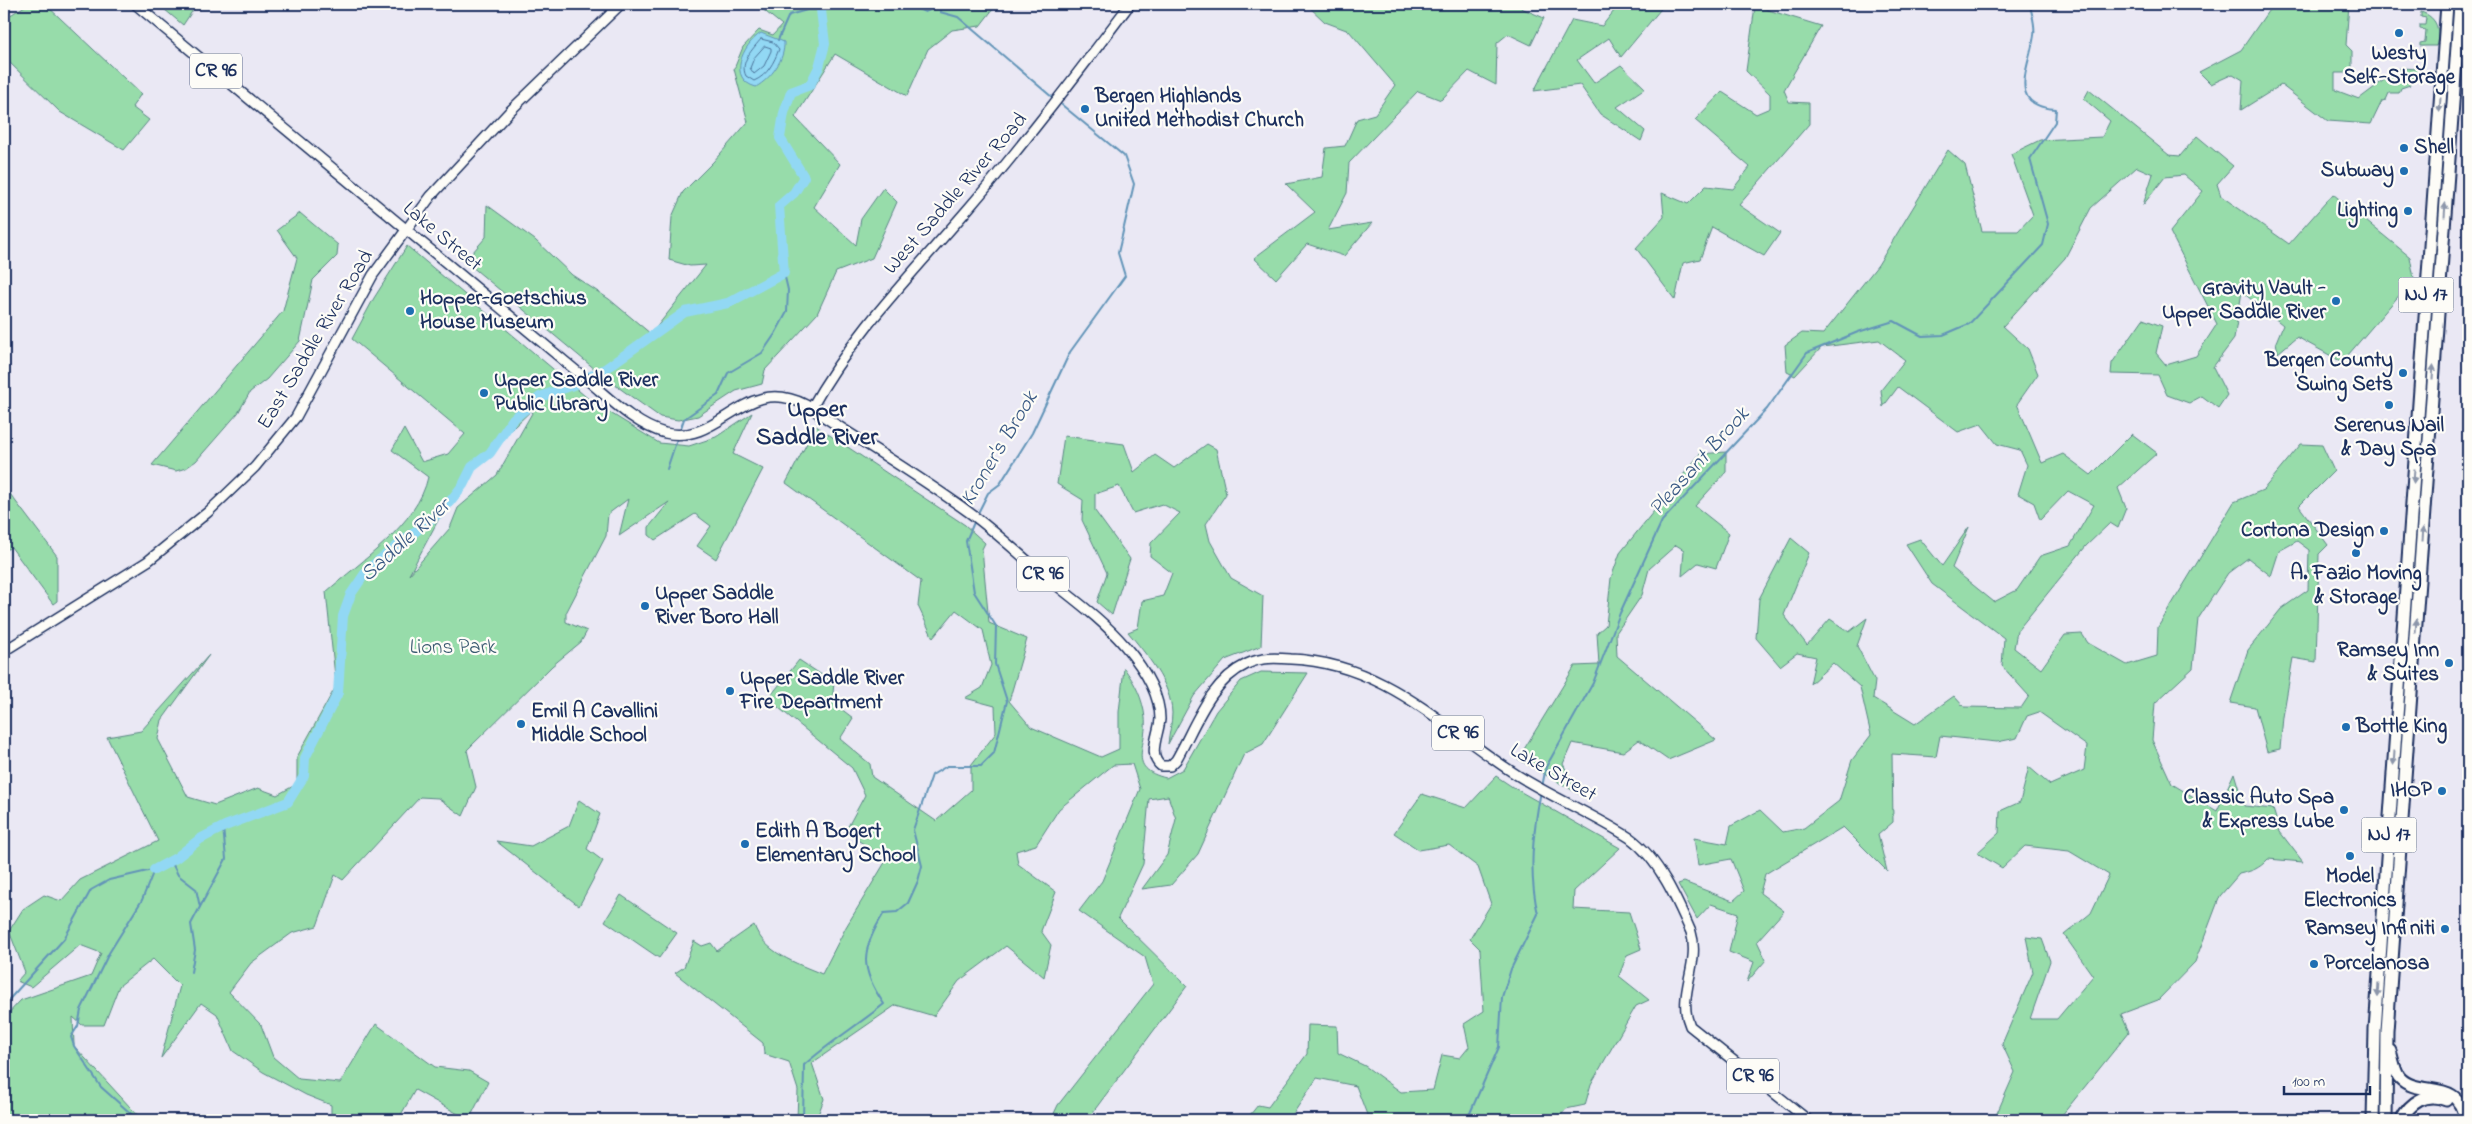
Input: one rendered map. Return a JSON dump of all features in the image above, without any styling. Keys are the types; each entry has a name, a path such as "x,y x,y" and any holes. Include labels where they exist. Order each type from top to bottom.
{"highway":[{"name":"NJ 17","path":"2372,1120 2380,944 2447,4"},
{"name":"NJ 17","path":"2386,1120 2387,1041 2460,4"},
{"path":"2387,1041 2395,1070 2401,1078 2412,1085 2437,1090 2450,1095 2462,1106 2465,1120"},
{"path":"2401,1120 2416,1101 2431,1096 2449,1102 2458,1120"}],"main road":[{"name":"Lake Street","path":"135,4 577,372 645,424 673,434 684,434 709,427 742,405 758,399 789,399 811,409 980,521 1107,628 1137,661 1151,686 1159,707 1159,724 1154,754 1156,761 1161,766 1170,766 1176,760 1202,710 1222,684 1237,669 1252,662 1265,659 1297,659 1335,666 1387,684 1536,786 1622,833 1640,846 1650,858 1685,918 1693,938 1694,961 1685,1004 1690,1026 1808,1120"},
{"name":"East Saddle River Road","path":"4,651 148,561 208,512 255,467 287,429 304,404 373,275 443,182 570,52 621,4"},
{"name":"West Saddle River Road","path":"811,409 835,370 874,318 1038,127 1130,4"}],"green space":[{"path":"28,4 45,4 141,94 132,107 149,120 124,150 60,112 4,57 4,19"},
{"path":"158,4 191,4 193,10 183,25"},
{"path":"756,4 997,4 980,26 952,30 928,49 907,96 835,54 795,117 840,164 814,207 856,245 861,219 883,188 897,202 872,258 836,272 817,314 765,370 762,384 736,391 698,416 678,420 660,417 608,380 465,261 486,237 487,205 535,240 572,275 609,299 651,334 706,265 690,266 669,260 672,217 683,192 713,162 748,122 734,69 743,47 759,30 773,35 782,25"},
{"path":"1306,4 1523,4 1521,8 1544,18 1531,45 1508,34 1497,43 1496,85 1469,71 1441,100 1418,91 1349,163 1347,193 1328,230 1372,223 1344,256 1307,244 1276,279 1254,258 1315,212 1286,184 1322,177 1326,148 1345,146 1357,119 1375,114 1395,85 1349,31 1325,22"},
{"path":"1609,4 1665,4 1621,57 1609,38 1577,60 1594,83 1621,65 1645,88 1617,107 1645,131 1641,141 1600,114 1580,85 1534,91 1572,20 1602,26 1614,11"},
{"path":"2273,4 2349,4 2346,45 2352,51 2352,73 2335,73 2335,90 2359,99 2400,68 2420,69 2422,73 2412,79 2410,85 2401,88 2399,93 2389,93 2386,100 2382,101 2371,124 2328,121 2281,85 2241,110 2243,80 2233,74 2211,84 2199,72 2241,50"},
{"path":"1755,6 1821,26 1784,90 1789,102 1809,103 1809,124 1739,205 1780,233 1764,256 1712,227 1700,259 1683,263 1675,300 1636,248 1664,217 1662,193 1688,204 1706,186 1733,189 1750,167 1695,120 1722,92 1756,114 1770,108 1770,94 1746,71"},
{"path":"2421,12 2431,17 2436,25 2438,35 2436,46 2420,46 2420,43 2425,42 2426,30 2420,29 2420,25 2425,25 2426,18 2421,17"},
{"path":"2089,90 2169,155 2180,156 2197,136 2233,166 2217,184 2221,196 2289,244 2333,194 2410,257 2414,278 2342,362 2297,337 2278,353 2276,342 2283,325 2242,292 2234,339 2213,367 2227,395 2218,408 2202,396 2189,403 2167,395 2158,375 2111,374 2112,363 2143,319 2162,326 2156,353 2166,365 2196,356 2217,324 2170,232 2203,191 2184,175 2165,177 2143,205 2153,174 2137,167 2091,208 2065,258 2003,326 2028,349 2038,374 2017,404 2042,463 2063,454 2091,475 2132,434 2157,453 2118,488 2126,508 2118,528 2110,523 2086,546 2017,631 2014,648 2041,669 2065,635 2082,634 2088,643 2127,665 2157,656 2158,627 2234,502 2263,490 2301,444 2322,445 2334,471 2299,506 2328,545 2319,554 2316,662 2293,658 2283,717 2280,749 2267,752 2255,707 2230,703 2248,650 2281,609 2308,590 2309,550 2297,541 2279,551 2271,576 2248,558 2228,573 2198,619 2193,668 2155,703 2152,740 2172,784 2217,811 2234,773 2244,806 2273,809 2280,832 2303,862 2268,859 2255,869 2239,874 2220,896 2195,962 2158,1000 2121,1014 2129,1032 2058,1120 1994,1120 2015,1072 2002,1044 2033,972 2026,937 2042,939 2050,961 2030,1019 2057,1019 2093,976 2064,935 2091,913 2109,875 2069,851 2025,846 2002,868 1977,853 1999,833 2000,811 2020,802 2029,767 2050,785 2084,770 2087,746 2039,712 2027,716 2017,738 1997,742 1940,736 1936,757 1892,754 1893,822 1878,835 1887,871 1843,827 1765,874 1760,893 1784,911 1757,941 1766,960 1747,982 1754,962 1729,952 1738,913 1711,904 1697,919 1678,884 1684,882 1733,901 1744,891 1731,859 1698,865 1694,838 1727,844 1731,826 1760,810 1783,832 1804,828 1839,801 1852,760 1871,735 1860,687 1833,663 1810,684 1816,657 1797,653 1780,666 1756,638 1759,599 1791,538 1809,553 1784,615 1807,645 1830,619 1849,632 1867,618 1857,646 1875,681 1873,698 1915,724 1954,696 1964,707 2021,708 2029,696 2002,666 2004,638 1932,584 1906,544 1920,539 1942,566 1969,527 1952,568 1994,602 2017,590 2040,556 2070,546 2094,505 2068,491 2040,520 2034,503 2018,494 2027,465 2020,450 1997,444 1981,424 1958,432 1898,387 1883,407 1881,390 1905,360 1879,340 1822,347 1795,376 1787,372 1785,345 1802,333 1823,334 1878,265 1948,150 1965,165 1982,231 2018,231 2033,215 2011,154 2040,140 2102,137 2110,121 2084,99"},
{"path":"300,213 338,245 337,256 313,280 300,341 267,379 250,392 238,413 196,461 186,468 176,471 152,465 283,311 297,258 277,230"},
{"name":"Lions Park","path":"407,246 591,401 659,443 689,446 716,437 752,413 733,454 763,469 716,559 697,546 711,526 695,514 655,540 649,535 649,527 669,502 619,536 628,499 608,514 606,536 566,613 566,622 587,631 581,642 552,666 467,750 476,787 463,816 438,798 420,797 343,880 335,875 317,926 292,933 251,963 229,992 261,1025 273,1057 299,1079 340,1083 376,1024 435,1067 469,1071 488,1082 469,1120 415,1090 398,1120 331,1120 331,1105 306,1095 263,1072 233,1051 217,1014 201,1003 161,1058 180,986 153,959 119,986 104,1025 82,1025 73,1017 74,1046 142,1120 4,1120 4,1018 21,1000 91,976 101,953 80,945 31,987 17,981 25,972 9,931 23,909 44,895 61,901 80,880 158,841 107,737 141,731 209,655 162,720 158,739 188,797 215,805 258,788 277,795 297,784 297,757 336,686 326,592 401,526 422,494 428,477 392,450 404,429 422,462 448,454 465,434 352,339 374,298","holes":["536,406 497,475 458,508 450,528 409,575 444,509 472,467"]},
{"path":"816,426 965,525 985,543 982,549 989,623 1027,639 1009,701 1031,727 1101,757 1119,749 1119,712 1124,668 1138,691 1144,711 1145,728 1141,755 1142,762 1153,774 1166,778 1183,769 1216,711 1241,681 1261,672 1308,673 1263,744 1244,754 1198,854 1171,885 1142,889 1167,855 1176,819 1168,796 1149,799 1143,864 1118,918 1187,986 1087,1120 1051,1120 1058,1105 1153,984 1145,957 1079,911 1102,881 1140,789 1132,764 1113,765 1059,809 1036,845 1016,851 1018,864 1056,892 1041,931 1051,945 1044,977 1006,946 959,981 934,1016 896,1005 812,1063 824,1099 816,1120 797,1120 798,1090 789,1062 764,1054 763,1043 675,973 684,967 694,941 702,946 711,943 717,951 754,925 765,943 773,950 792,961 822,974 846,927 887,859 845,832 865,795 852,768 768,699 799,660 834,683 832,702 853,718 840,739 870,764 872,777 936,821 971,790 971,765 996,733 995,706 965,698 982,688 991,665 983,630 956,610 933,638 918,606 921,581 786,483"},
{"path":"1064,436 1124,444 1134,472 1155,455 1174,468 1207,444 1216,449 1226,494 1206,524 1210,541 1231,578 1263,596 1261,646 1225,660 1194,696 1168,744 1172,721 1171,702 1156,670 1128,632 1138,628 1142,601 1163,596 1172,573 1150,556 1151,543 1180,513 1162,504 1133,513 1119,486 1095,494 1095,511 1130,559 1112,615 1097,602 1107,573 1082,520 1083,500 1057,484"},
{"path":"1726,452 1726,472 1695,506 1729,533 1716,568 1698,563 1682,576 1684,550 1676,545 1649,569 1642,595 1616,633 1617,656 1716,740 1668,760 1639,740 1623,752 1572,743 1563,764 1579,794 1518,759 1575,666 1599,665 1597,633 1606,625 1611,578 1620,553 1700,454"},
{"path":"4,486 57,556 57,601 53,604 11,547 4,552"},
{"path":"1496,776 1620,848 1574,891 1573,909 1629,912 1641,949 1627,955 1619,976 1649,1000 1636,1006 1591,1084 1585,1105 1566,1109 1557,1120 1369,1120 1356,1086 1317,1078 1289,1120 1246,1120 1258,1105 1268,1107 1307,1054 1308,1025 1337,1026 1338,1053 1365,1066 1401,1092 1433,1090 1442,1055 1460,1058 1469,1047 1464,1024 1484,1011 1480,949 1470,939 1491,904 1478,867 1449,845 1419,850 1394,833 1422,794 1466,808"},
{"path":"579,800 600,814 587,849 603,861 579,906 496,841 531,846 569,826"},
{"path":"621,895 677,933 659,958 605,921"}],"water":[{"path":"761,33 784,42 784,49 780,62 772,74 756,87 747,83 742,77 740,70 743,53 754,38"}],"waterway":[{"name":"Saddle River","path":"154,870 176,858 200,839 225,826 288,802 304,776 305,758 338,693 343,616 351,594 368,569 444,509 463,485 472,467 490,453 513,419 540,397 573,385 605,369 685,312 728,303 784,273 779,206 794,193 804,177 780,138 784,113 791,92 810,85 819,67 825,44 821,10 825,4"},
{"path":"907,4 925,12 940,5"},
{"name":"Kroner's Brook","path":"941,4 940,12 958,17 1053,98"},
{"name":"Pleasant Brook","path":"1542,787 1546,767 1593,683 1620,613 1662,521 1767,409 1807,353 1858,332 1894,321 1922,336 1943,335 1969,324 2043,245 2048,224 2030,159 2055,122 2056,109 2040,106 2030,101 2026,93 2024,83 2034,31 2030,4"},
{"path":"778,40 789,15 807,10 821,10"},
{"name":"Kroner's Brook","path":"977,515 988,493 1000,484 1032,433 1070,352 1125,276 1118,253 1134,184 1124,156 1062,105"},
{"path":"680,431 684,419 718,395 728,373 762,353 775,334 787,312 788,290 784,273"},
{"path":"667,469 678,436"},
{"name":"Kroner's Brook","path":"803,1120 804,1065 884,1004 870,980 866,959 867,949 876,926 884,913 897,912 908,903 918,881 922,866 913,830 932,775 947,766 981,766 994,753 1007,701 995,664 996,626 974,592 966,541 975,520"},
{"name":"Pleasant Brook","path":"1467,1120 1499,1047 1502,997 1511,969 1538,914 1532,868 1541,791"},
{"path":"200,907 226,859 223,827"},
{"path":"171,861 178,875 196,889 200,907 191,924 195,950 191,972"},
{"name":"Saddle River","path":"4,1005 64,939 91,890 109,880 152,870"},
{"path":"138,1120 101,1087 74,1046 71,1037 78,1026 81,1010 109,953 142,900 154,870"}],"place":[{"name":"Westy Self-Storage","path":"2399,33"},
{"name":"Bergen Highlands United Methodist Church","path":"1085,109"},
{"name":"Shell","path":"2404,148"},
{"name":"Subway","path":"2404,171"},
{"name":"Lighting","path":"2408,211"},
{"name":"Gravity Vault - Upper Saddle River","path":"2336,301"},
{"name":"Hopper-Goetschius House Museum","path":"410,311"},
{"name":"Bergen County Swing Sets","path":"2403,373"},
{"name":"Upper Saddle River Public Library","path":"484,393"},
{"name":"Serenus Nail & Day Spa","path":"2389,405"},
{"name":"Cortona Design","path":"2384,531"},
{"name":"A. Fazio Moving & Storage","path":"2356,553"},
{"name":"Upper Saddle River Boro Hall","path":"645,606"},
{"name":"Ramsey Inn & Suites","path":"2449,663"},
{"name":"Upper Saddle River Fire Department","path":"730,691"},
{"name":"Emil A Cavallini Middle School","path":"521,724"},
{"name":"Bottle King","path":"2346,727"},
{"name":"IHOP","path":"2442,791"},
{"name":"Classic Auto Spa & Express Lube","path":"2344,810"},
{"name":"Edith A Bogert Elementary School","path":"745,844"},
{"name":"Model Electronics","path":"2350,856"},
{"name":"Ramsey Infiniti","path":"2445,929"},
{"name":"Porcelanosa","path":"2314,964"}],"district":[{"name":"Upper Saddle River","path":"817,424"}]}
